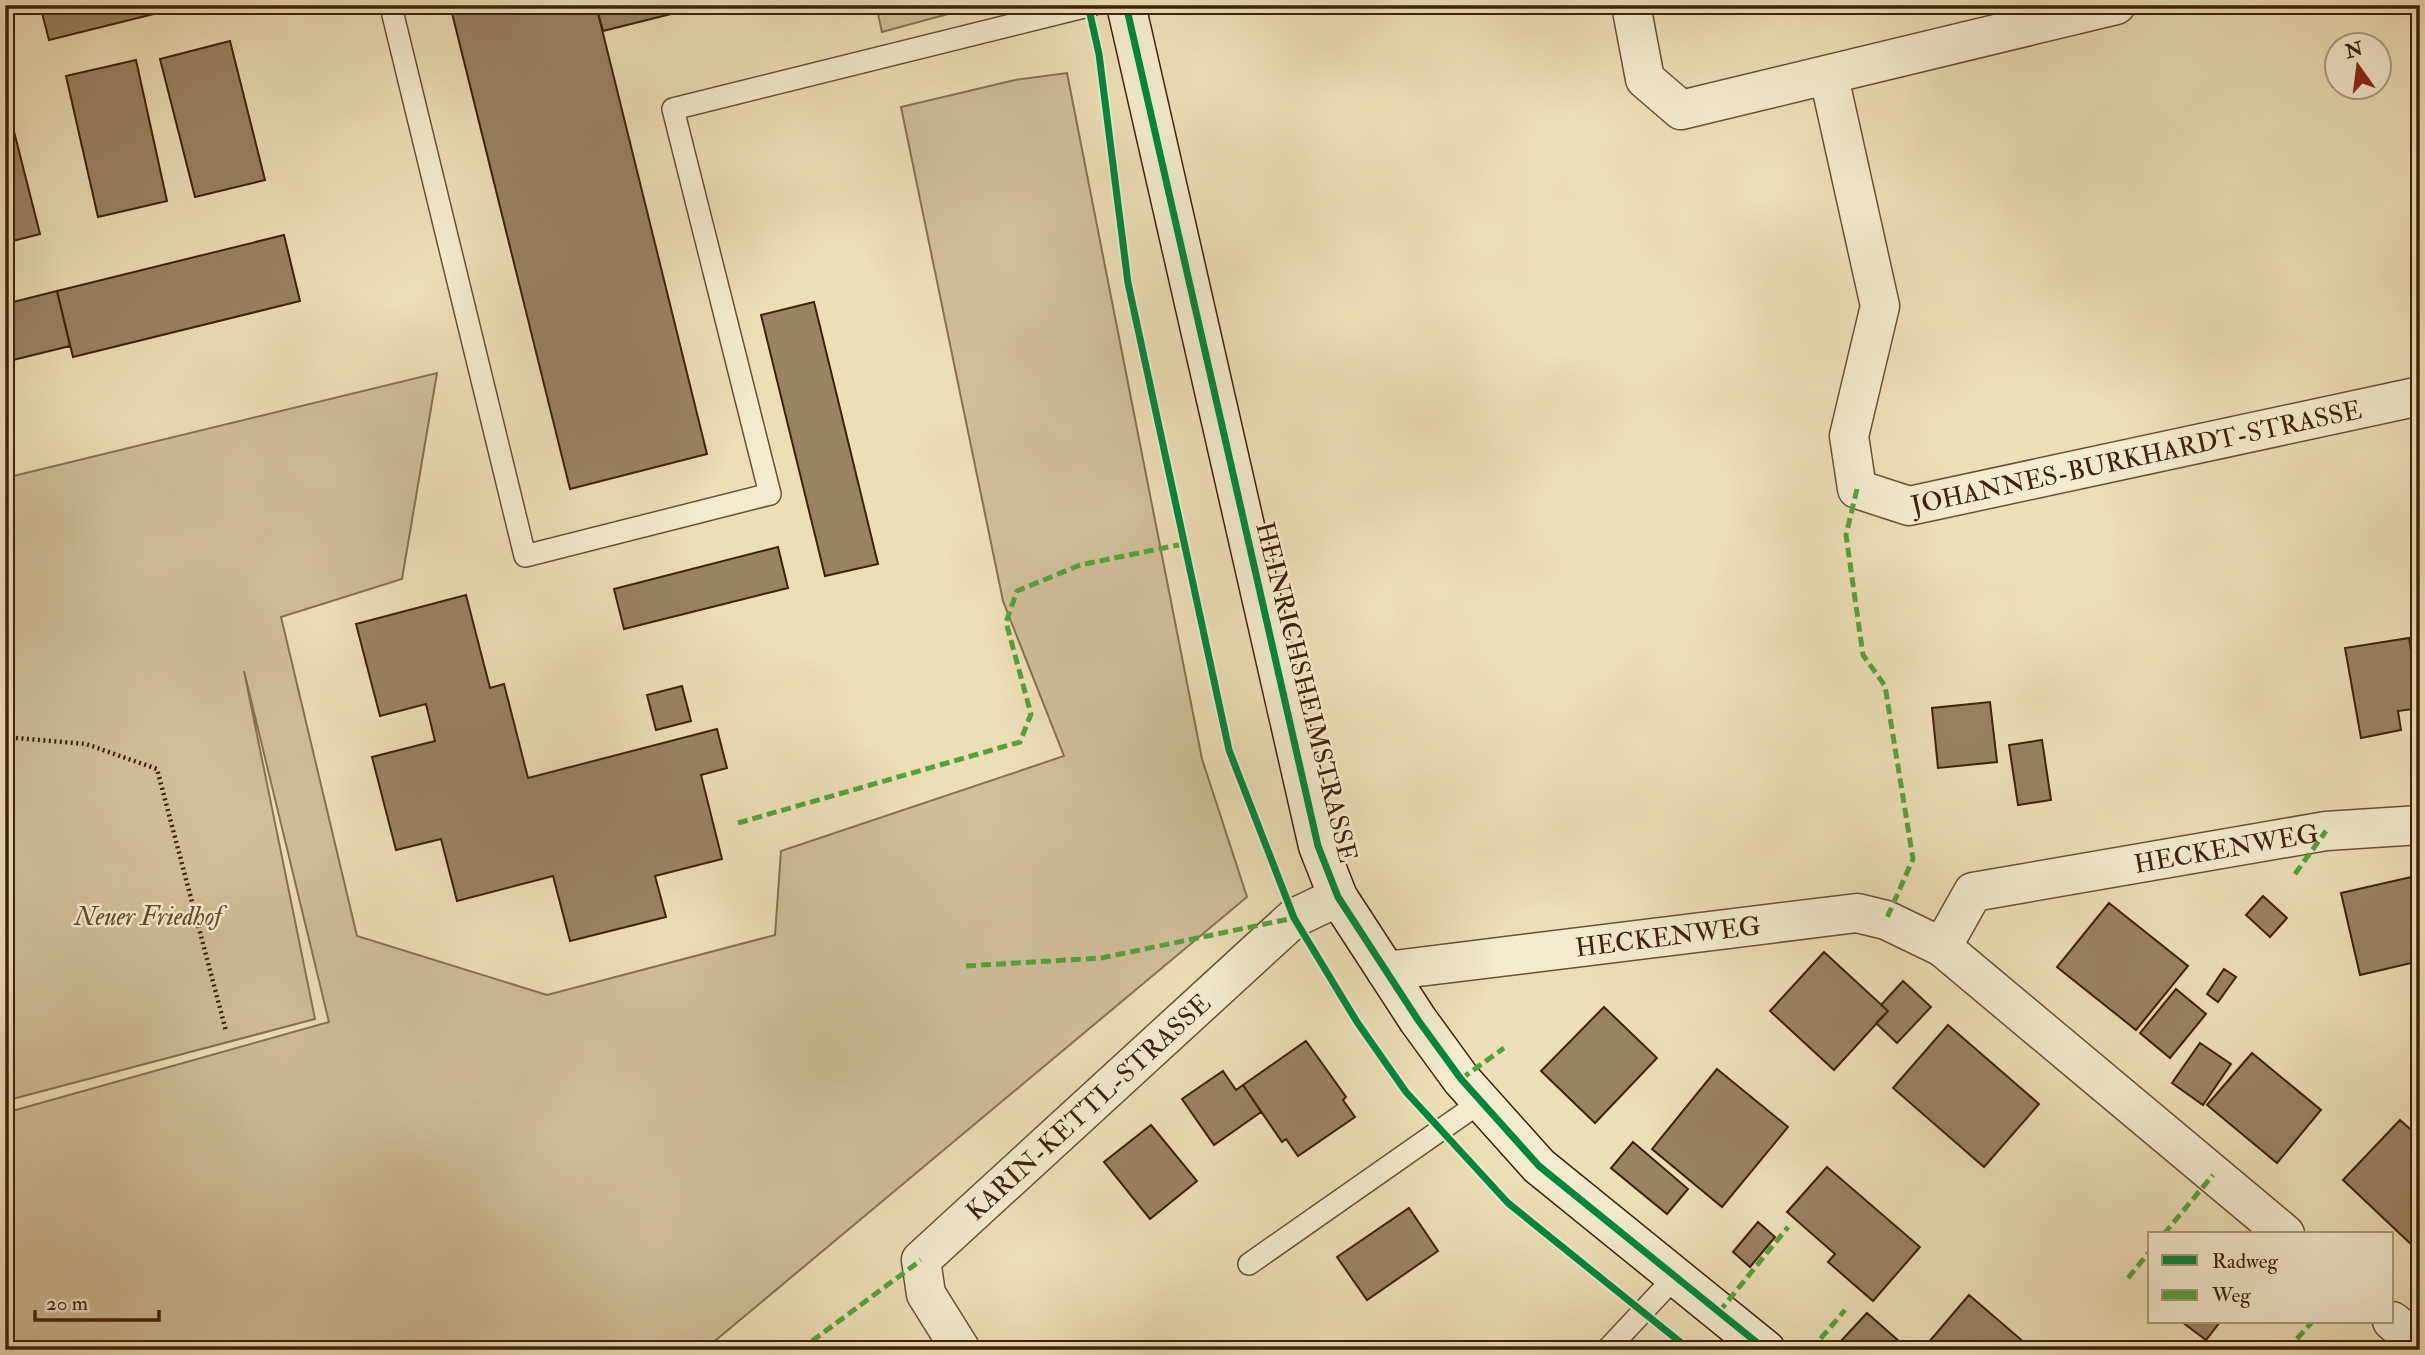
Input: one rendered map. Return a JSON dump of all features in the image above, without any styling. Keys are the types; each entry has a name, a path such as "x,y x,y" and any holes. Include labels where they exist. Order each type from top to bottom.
{"street":[{"name":"HEINRICHSHEIMSTRASSE","path":"1126,5 1318,846 1338,897 1461,1079 1539,1166 1766,1350"},
{"path":"1631,5 1645,79 1681,110 1829,77 2116,5"},
{"name":"JOHANNES-BURKHARDT-STRASSE","path":"1829,77 1880,306 1849,436 1857,489 1909,506 2420,396"},
{"name":"HECKENWEG","path":"1942,947 1973,892 2326,831 2420,825"},
{"name":"KARIN-KETTL-STRASSE","path":"961,1350 926,1294 921,1260 1294,918 1338,897"},
{"name":"HECKENWEG","path":"1386,971 1857,912 1886,920 1942,947 2283,1232"},
{"path":"2394,1323 2420,1343"}],"lane":[{"path":"393,16 525,556 770,494 673,109 1092,5"},
{"path":"1248,1264 1482,1101"},
{"path":"1607,1350 1675,1277"}],"path":[{"path":"5,737 86,744 157,769 226,1031"}],"green space":[{"path":"876,5 981,5 882,32"},
{"name":"Neuer Friedhof","path":"1067,73 1202,759 1247,897 704,1350 5,1350 5,1113 329,1022 244,671 315,1019 5,1101 5,478 437,373 402,579 281,617 357,936 547,995 775,935 781,851 1064,756 1003,601 901,107 1015,80"}],"building":[{"path":"40,5 190,5 49,40"},
{"path":"450,5 596,5 707,454 570,489"},
{"path":"596,5 707,5 603,31"},
{"path":"230,41 265,180 195,197 160,59"},
{"path":"136,60 167,201 98,217 66,76"},
{"path":"5,96 40,234 5,243"},
{"path":"284,235 300,301 73,357 57,291"},
{"path":"57,291 70,346 5,362 5,304"},
{"path":"814,302 878,564 825,576 761,315"},
{"path":"778,547 788,588 624,629 614,589"},
{"path":"466,595 490,688 504,684 528,778 717,729 727,768 701,775 722,859 655,876 666,917 570,941 553,876 457,901 441,839 396,850 372,757 435,741 426,704 380,716 356,624"},
{"path":"2409,638 2420,708 2398,711 2401,730 2361,738 2345,648"},
{"path":"682,686 691,721 656,730 647,695"},
{"path":"1990,702 1997,762 1938,768 1932,708"},
{"path":"2042,740 2051,800 2018,805 2009,745"},
{"path":"2420,875 2420,961 2360,975 2341,893"},
{"path":"2263,896 2287,918 2270,937 2246,915"},
{"path":"2109,903 2188,966 2136,1030 2057,967"},
{"path":"1824,952 1888,1011 1834,1070 1770,1011"},
{"path":"2224,969 2236,977 2218,1002 2207,994"},
{"path":"1903,981 1931,1007 1897,1043 1876,1023 1888,1011 1881,1005"},
{"path":"2176,989 2206,1014 2170,1058 2140,1033"},
{"path":"1604,1007 1657,1058 1595,1123 1541,1071"},
{"path":"1948,1025 2039,1104 1984,1167 1893,1088"},
{"path":"1306,1041 1346,1097 1343,1100 1355,1117 1298,1156 1286,1139 1282,1142 1243,1085"},
{"path":"2200,1043 2231,1064 2203,1105 2172,1083"},
{"path":"2252,1053 2321,1110 2277,1163 2207,1105"},
{"path":"1717,1069 1788,1127 1722,1207 1652,1149"},
{"path":"1223,1071 1236,1090 1243,1085 1261,1112 1214,1145 1182,1099"},
{"path":"2400,1120 2420,1138 2420,1241 2414,1247 2343,1180"},
{"path":"1151,1125 1197,1181 1150,1219 1104,1162"},
{"path":"1633,1142 1688,1189 1667,1214 1611,1168"},
{"path":"1827,1167 1920,1247 1873,1301 1828,1262 1835,1254 1787,1212"},
{"path":"1409,1208 1438,1251 1367,1300 1337,1257"},
{"path":"1758,1222 1775,1237 1750,1267 1733,1252"},
{"path":"1969,1295 2025,1343 2019,1350 1922,1350"},
{"path":"1867,1313 1908,1349 1852,1350 1841,1341"},
{"path":"2185,1324 2218,1324 2206,1340"}],"marked path":[{"path":"1857,489 1846,535 1863,655 1885,686 1913,859 1886,920"},
{"path":"738,823 1020,742 1031,714 1006,622 1017,591 1080,565 1183,544"},
{"path":"2295,874 2326,831"},
{"path":"966,966 1101,958 1294,918"},
{"path":"1461,1079 1504,1048"},
{"path":"2166,1232 2213,1175"},
{"path":"1719,1312 1788,1227"},
{"path":"2128,1278 2148,1253"},
{"path":"800,1350 921,1260"},
{"path":"1811,1350 1845,1310"},
{"path":"2287,1350 2310,1324"}],"cycle path":[{"path":"1088,5 1099,54 1128,283 1229,750 1294,918 1357,1022 1406,1092 1508,1203 1690,1350"},
{"path":"1126,5 1318,846 1338,897 1418,1020 1461,1079 1539,1166 1766,1350"}]}
